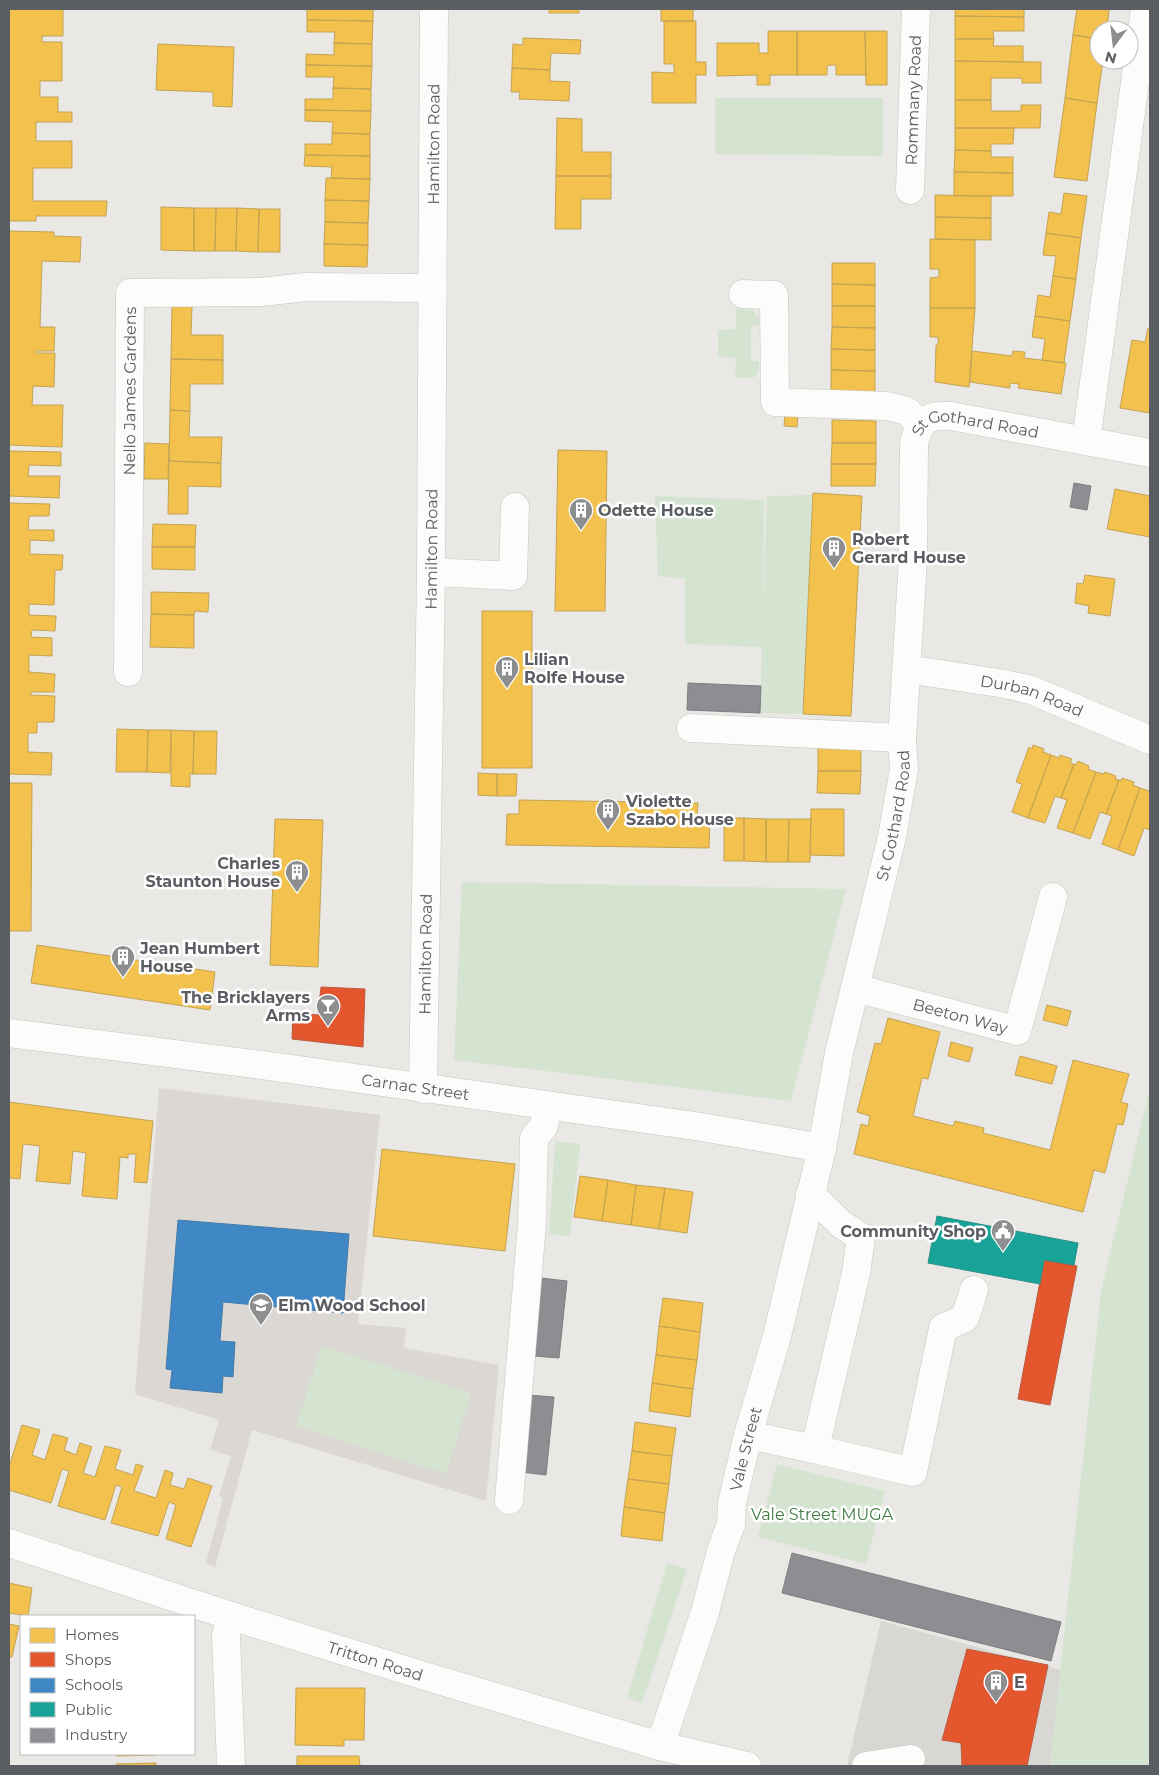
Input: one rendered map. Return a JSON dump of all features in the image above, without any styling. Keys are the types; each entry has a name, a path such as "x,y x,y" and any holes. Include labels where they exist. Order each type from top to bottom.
{"street":[{"name":"Hamilton Road","path":"423,1089 431,572 434,9"},
{"name":"Rommany Road","path":"910,190 916,9"},
{"path":"1086,441 1145,9"},
{"name":"Nello James Gardens","path":"128,672 130,293 261,292 306,287 433,288"},
{"path":"743,294 774,295 775,402 887,406 907,411 920,424"},
{"name":"St Gothard Road","path":"822,1148 839,1053 892,837 904,769 902,738 913,560 914,445 920,424 932,416 951,416 1150,453"},
{"path":"431,572 514,576 516,507"},
{"name":"Durban Road","path":"907,669 978,679 1031,690 1150,740"},
{"path":"691,728 902,738"},
{"name":"Beeton Way","path":"855,988 1017,1031 1054,896"},
{"name":"Carnac Street","path":"9,1033 262,1065 702,1127 822,1148"},
{"path":"509,1500 532,1224 534,1138 544,1126 547,1106"},
{"name":"Vale Street","path":"660,1746 705,1612 731,1524 732,1503 748,1435 776,1336 822,1148"},
{"path":"810,1194 841,1224 861,1237 856,1273 816,1440"},
{"path":"748,1435 816,1440 913,1472 943,1328 964,1318 974,1290"},
{"name":"Tritton Road","path":"9,1543 231,1616 660,1746 747,1766"},
{"path":"231,1616 226,1635 231,1766"},
{"path":"866,1766 911,1759"}],"shaded area":[{"name":"Elm Wood School","path":"159,1088 380,1115 358,1324 406,1328 404,1348 499,1365 486,1501 252,1430 215,1567 206,1563 223,1498 219,1496 231,1456 210,1450 219,1420 135,1394"},
{"path":"881,1621 1061,1670 1050,1766 847,1766"}],"green space":[{"path":"715,98 883,98 883,156 715,154"},
{"path":"736,309 752,310 759,317 759,326 751,326 751,361 759,361 759,371 753,378 735,378 736,358 718,357 718,330 736,329"},
{"path":"813,495 803,714 760,713 762,647 685,644 685,579 658,576 655,496 764,500 763,609 767,496"},
{"path":"462,882 846,889 791,1101 454,1060"},
{"path":"1150,1088 1150,1766 1050,1766 1101,1291"},
{"path":"555,1141 580,1144 570,1236 549,1234"},
{"path":"322,1346 471,1393 446,1474 296,1426"},
{"name":"Vale Street MUGA","path":"777,1464 885,1491 866,1564 758,1537"},
{"path":"667,1563 687,1569 642,1703 627,1698"}],"building: Homes":[{"path":"9,9 63,9 63,36 42,36 42,42 62,42 62,81 40,81 40,97 58,97 58,112 72,112 72,122 36,122 36,141 72,141 72,168 33,168 33,201 107,201 106,216 36,216 36,221 9,221"},
{"path":"307,9 373,9 373,21 307,20"},
{"path":"549,9 579,9 579,13 549,13"},
{"path":"661,9 693,9 693,21 661,21"},
{"path":"955,9 1024,9 1024,17 955,16"},
{"path":"1077,9 1109,9 1108,20 1089,20 1089,37 1073,35"},
{"path":"955,16 1024,17 1024,31 993,31 994,39 955,39"},
{"path":"307,20 373,21 372,44 334,43 335,32 307,32"},
{"path":"664,21 696,21 696,62 706,62 706,75 696,75 696,103 652,103 652,72 674,73 674,64 664,64"},
{"path":"768,31 797,31 797,75 770,75 770,85 757,85 757,75 717,76 717,43 759,43 759,53 768,53"},
{"path":"797,31 865,31 866,75 836,75 836,65 831,65 827,66 827,75 797,75"},
{"path":"865,31 887,31 887,85 866,85"},
{"path":"1073,35 1089,37 1089,70 1102,70 1097,103 1065,98"},
{"path":"523,38 581,40 580,54 551,53 550,70 512,68 513,44 523,45"},
{"path":"955,39 994,39 993,46 1023,46 1023,62 955,61"},
{"path":"334,43 372,44 372,66 306,65 306,54 334,55"},
{"path":"158,44 234,47 232,107 213,106 213,92 156,90"},
{"path":"955,61 1041,62 1041,83 1022,83 1022,78 991,78 991,100 955,100"},
{"path":"306,65 372,66 371,89 333,88 334,77 306,77"},
{"path":"512,68 550,70 550,81 570,82 569,101 519,99 520,92 511,92"},
{"path":"333,88 371,89 371,111 305,110 305,99 333,99"},
{"path":"1065,98 1097,103 1087,181 1054,177"},
{"path":"955,100 991,100 991,111 1021,111 1021,105 1041,105 1040,128 955,128"},
{"path":"305,110 371,111 370,134 332,133 333,122 305,121"},
{"path":"557,118 582,119 582,152 611,152 611,176 556,176"},
{"path":"955,128 1014,128 1013,144 991,144 991,151 955,150"},
{"path":"332,133 370,134 370,156 305,155 305,144 332,144"},
{"path":"955,150 991,151 991,157 1013,157 1013,173 954,172"},
{"path":"305,155 370,156 370,179 331,178 332,167 304,166"},
{"path":"954,172 1013,173 1013,196 954,196"},
{"path":"556,176 611,176 611,199 581,199 581,229 555,229"},
{"path":"326,178 370,179 369,201 325,200"},
{"path":"1064,193 1087,196 1081,238 1046,233 1049,212 1061,214"},
{"path":"935,195 991,196 991,218 935,217"},
{"path":"325,200 369,201 368,223 325,222"},
{"path":"161,207 194,208 194,251 161,250"},
{"path":"194,208 216,208 215,251 194,251"},
{"path":"216,208 237,208 236,251 215,251"},
{"path":"237,208 259,209 258,252 236,251"},
{"path":"259,209 280,209 280,252 258,252"},
{"path":"935,217 991,218 991,240 935,239"},
{"path":"325,222 368,223 368,245 324,244"},
{"path":"9,231 54,232 54,236 81,237 80,262 42,261 40,327 55,327 54,351 36,351 36,353 55,353 54,387 33,386 32,405 63,405 62,447 9,445"},
{"path":"1046,233 1081,238 1076,279 1053,276 1056,256 1043,255"},
{"path":"930,239 975,240 975,308 930,308 930,278 939,277 939,269 930,269"},
{"path":"324,244 368,245 367,267 324,266"},
{"path":"832,263 875,263 875,285 832,284"},
{"path":"1053,276 1076,279 1070,321 1035,316 1038,295 1050,297"},
{"path":"832,284 875,285 875,306 832,306"},
{"path":"172,306 192,306 191,335 223,335 223,360 171,359"},
{"path":"832,306 875,306 875,328 832,327"},
{"path":"930,308 975,308 969,387 935,382 938,337 930,337"},
{"path":"1035,316 1070,321 1064,363 1042,360 1045,339 1032,337"},
{"path":"832,327 875,328 875,350 831,349"},
{"path":"1148,328 1150,328 1150,413 1120,408 1132,340 1145,342"},
{"path":"831,349 875,350 875,371 831,370"},
{"path":"972,351 1012,356 1013,351 1025,352 1024,358 1066,363 1061,394 1018,388 1019,384 1010,383 1010,388 970,382"},
{"path":"171,359 223,360 223,384 190,384 190,411 170,410"},
{"path":"831,370 875,371 875,392 831,392"},
{"path":"170,410 190,411 189,437 222,437 221,463 169,461"},
{"path":"785,413 798,413 797,427 784,426"},
{"path":"832,420 876,421 876,443 832,443"},
{"path":"145,443 169,444 168,479 144,479"},
{"path":"832,443 876,443 876,464 831,464"},
{"name":"Odette House","path":"558,450 607,451 605,611 555,611"},
{"path":"9,451 61,452 61,466 29,465 28,476 60,476 59,498 9,496"},
{"path":"169,461 221,463 221,487 188,486 188,514 168,514"},
{"path":"831,464 876,464 875,486 831,486"},
{"path":"1115,489 1150,496 1150,537 1107,529"},
{"name":"Robert Gerard House","path":"813,493 862,496 851,716 803,714"},
{"path":"9,503 50,504 49,516 29,516 28,530 54,530 54,541 30,540 30,554 63,555 62,570 55,570 54,605 29,604 29,615 56,616 55,631 32,630 31,637 52,638 52,656 29,655 29,672 55,674 54,692 31,692 31,695 55,696 54,722 37,722 37,733 28,733 28,752 52,753 51,775 9,774"},
{"path":"153,524 196,525 195,547 152,547"},
{"path":"152,547 195,547 195,570 152,569"},
{"path":"1085,575 1115,579 1110,616 1088,613 1089,606 1075,603 1077,583 1083,584"},
{"path":"151,592 209,593 208,612 195,611 194,615 151,614"},
{"name":"Lilian Rolfe House","path":"482,611 532,611 532,768 482,768"},
{"path":"151,614 194,615 194,648 150,647"},
{"path":"117,729 148,730 147,772 116,772"},
{"path":"148,730 171,730 170,773 147,772"},
{"path":"171,730 194,731 193,774 190,774 190,787 171,786"},
{"path":"194,731 217,731 216,774 193,774"},
{"path":"1033,745 1044,749 1043,752 1051,755 1028,818 1012,812 1022,784 1016,782 1029,747 1032,749"},
{"path":"818,748 861,749 861,771 818,771"},
{"path":"1051,755 1059,758 1060,755 1072,759 1070,763 1074,764 1061,798 1055,796 1045,823 1028,818"},
{"path":"1078,761 1089,766 1088,769 1096,772 1073,833 1057,828 1067,800 1061,798 1074,764 1076,765"},
{"path":"818,771 861,771 860,794 817,793"},
{"path":"1096,772 1104,774 1105,772 1116,776 1115,779 1119,780 1106,814 1100,812 1090,839 1073,833"},
{"path":"478,773 497,774 497,796 478,795"},
{"path":"497,774 517,774 516,796 497,796"},
{"path":"1122,778 1134,782 1133,785 1140,788 1118,850 1102,844 1112,816 1106,814 1119,780 1121,781"},
{"path":"9,783 32,783 31,931 9,931"},
{"path":"1140,788 1149,791 1150,788 1150,830 1144,828 1134,856 1118,850"},
{"name":"Violette Szabo House","path":"519,800 698,803 697,816 710,817 709,848 506,845 507,814 519,814"},
{"path":"811,809 844,809 844,856 810,855"},
{"path":"724,818 744,818 744,861 724,861"},
{"path":"744,818 766,819 766,862 744,861"},
{"name":"Charles Staunton House","path":"275,819 323,820 318,967 270,965"},
{"path":"766,819 789,819 788,862 766,862"},
{"path":"789,819 811,819 810,862 788,862"},
{"name":"Jean Humbert House","path":"37,945 215,972 210,1010 31,983"},
{"path":"1047,1005 1071,1011 1067,1026 1043,1020"},
{"path":"888,1018 940,1032 928,1079 922,1078 913,1116 953,1126 955,1121 984,1128 983,1133 1050,1150 1073,1060 1129,1074 1121,1102 1128,1104 1123,1125 1117,1124 1105,1173 1094,1170 1083,1212 854,1154 861,1124 868,1126 870,1116 857,1112 875,1043 881,1044"},
{"path":"951,1042 973,1048 969,1062 948,1056"},
{"path":"1020,1056 1057,1066 1052,1084 1015,1075"},
{"path":"9,1102 153,1121 147,1183 134,1182 136,1154 128,1154 128,1158 120,1157 117,1199 82,1196 86,1153 73,1151 70,1184 36,1181 40,1146 23,1144 20,1179 9,1178"},
{"path":"382,1149 515,1164 505,1251 373,1236"},
{"path":"580,1176 608,1180 602,1221 574,1217"},
{"path":"608,1180 636,1185 631,1225 602,1221"},
{"path":"636,1185 665,1188 659,1229 631,1225"},
{"path":"665,1188 693,1192 687,1233 659,1229"},
{"path":"663,1298 703,1303 700,1332 659,1326"},
{"path":"659,1326 700,1332 697,1360 656,1355"},
{"path":"656,1355 697,1360 693,1389 652,1383"},
{"path":"652,1383 693,1389 690,1417 649,1411"},
{"path":"635,1422 676,1428 672,1456 632,1451"},
{"path":"22,1425 40,1430 32,1455 45,1460 53,1434 68,1438 64,1450 76,1455 80,1443 92,1447 83,1473 95,1477 105,1446 121,1450 115,1469 133,1475 136,1464 143,1466 134,1491 156,1498 165,1470 173,1473 170,1485 184,1489 188,1478 212,1486 191,1547 166,1539 176,1505 169,1502 158,1536 111,1523 122,1487 116,1485 105,1520 58,1506 69,1471 62,1469 51,1503 9,1490 9,1467"},
{"path":"632,1451 672,1456 669,1484 628,1479"},
{"path":"628,1479 669,1484 665,1513 624,1507"},
{"path":"624,1507 665,1513 662,1541 621,1536"},
{"path":"9,1583 32,1588 28,1615 9,1613"},
{"path":"9,1624 19,1626 12,1657 9,1657"},
{"path":"296,1688 365,1688 364,1740 344,1740 344,1746 295,1745"},
{"path":"116,1755 157,1755 117,1756"},
{"path":"297,1756 359,1756 360,1766 297,1766"},
{"path":"156,1763 156,1766 116,1766 116,1764"}],"building: Shops":[{"name":"The Bricklayers Arms","path":"321,987 365,989 363,1047 292,1039 293,1013 318,1015"},
{"path":"1044,1260 1077,1266 1050,1405 1018,1399"},
{"name":"E","path":"967,1649 1048,1665 1027,1766 962,1766 961,1743 942,1740"}],"building: Schools":[{"path":"178,1220 349,1234 343,1313 223,1302 220,1341 235,1342 233,1377 223,1376 222,1393 170,1388 172,1370 166,1369"}],"building: Public":[{"name":"Community Shop","path":"937,1216 1078,1243 1074,1265 1044,1260 1040,1284 928,1263"}],"building: Industry":[{"path":"1074,483 1091,486 1087,510 1070,507"},
{"path":"688,683 761,686 760,713 687,710"},
{"path":"541,1278 567,1281 559,1358 534,1356"},
{"path":"528,1395 554,1397 546,1475 521,1472"},
{"path":"792,1553 1061,1622 1051,1661 782,1593"}],"place":[{"name":"Odette House","path":"581,531"},
{"name":"Robert Gerard House","path":"834,569"},
{"name":"Lilian Rolfe House","path":"507,689"},
{"name":"Violette Szabo House","path":"608,831"},
{"name":"Charles Staunton House","path":"297,893"},
{"name":"Jean Humbert House","path":"123,978"},
{"name":"The Bricklayers Arms","path":"328,1027"},
{"name":"Community Shop","path":"1003,1252"},
{"name":"Elm Wood School","path":"261,1326"},
{"name":"E","path":"996,1703"}]}
